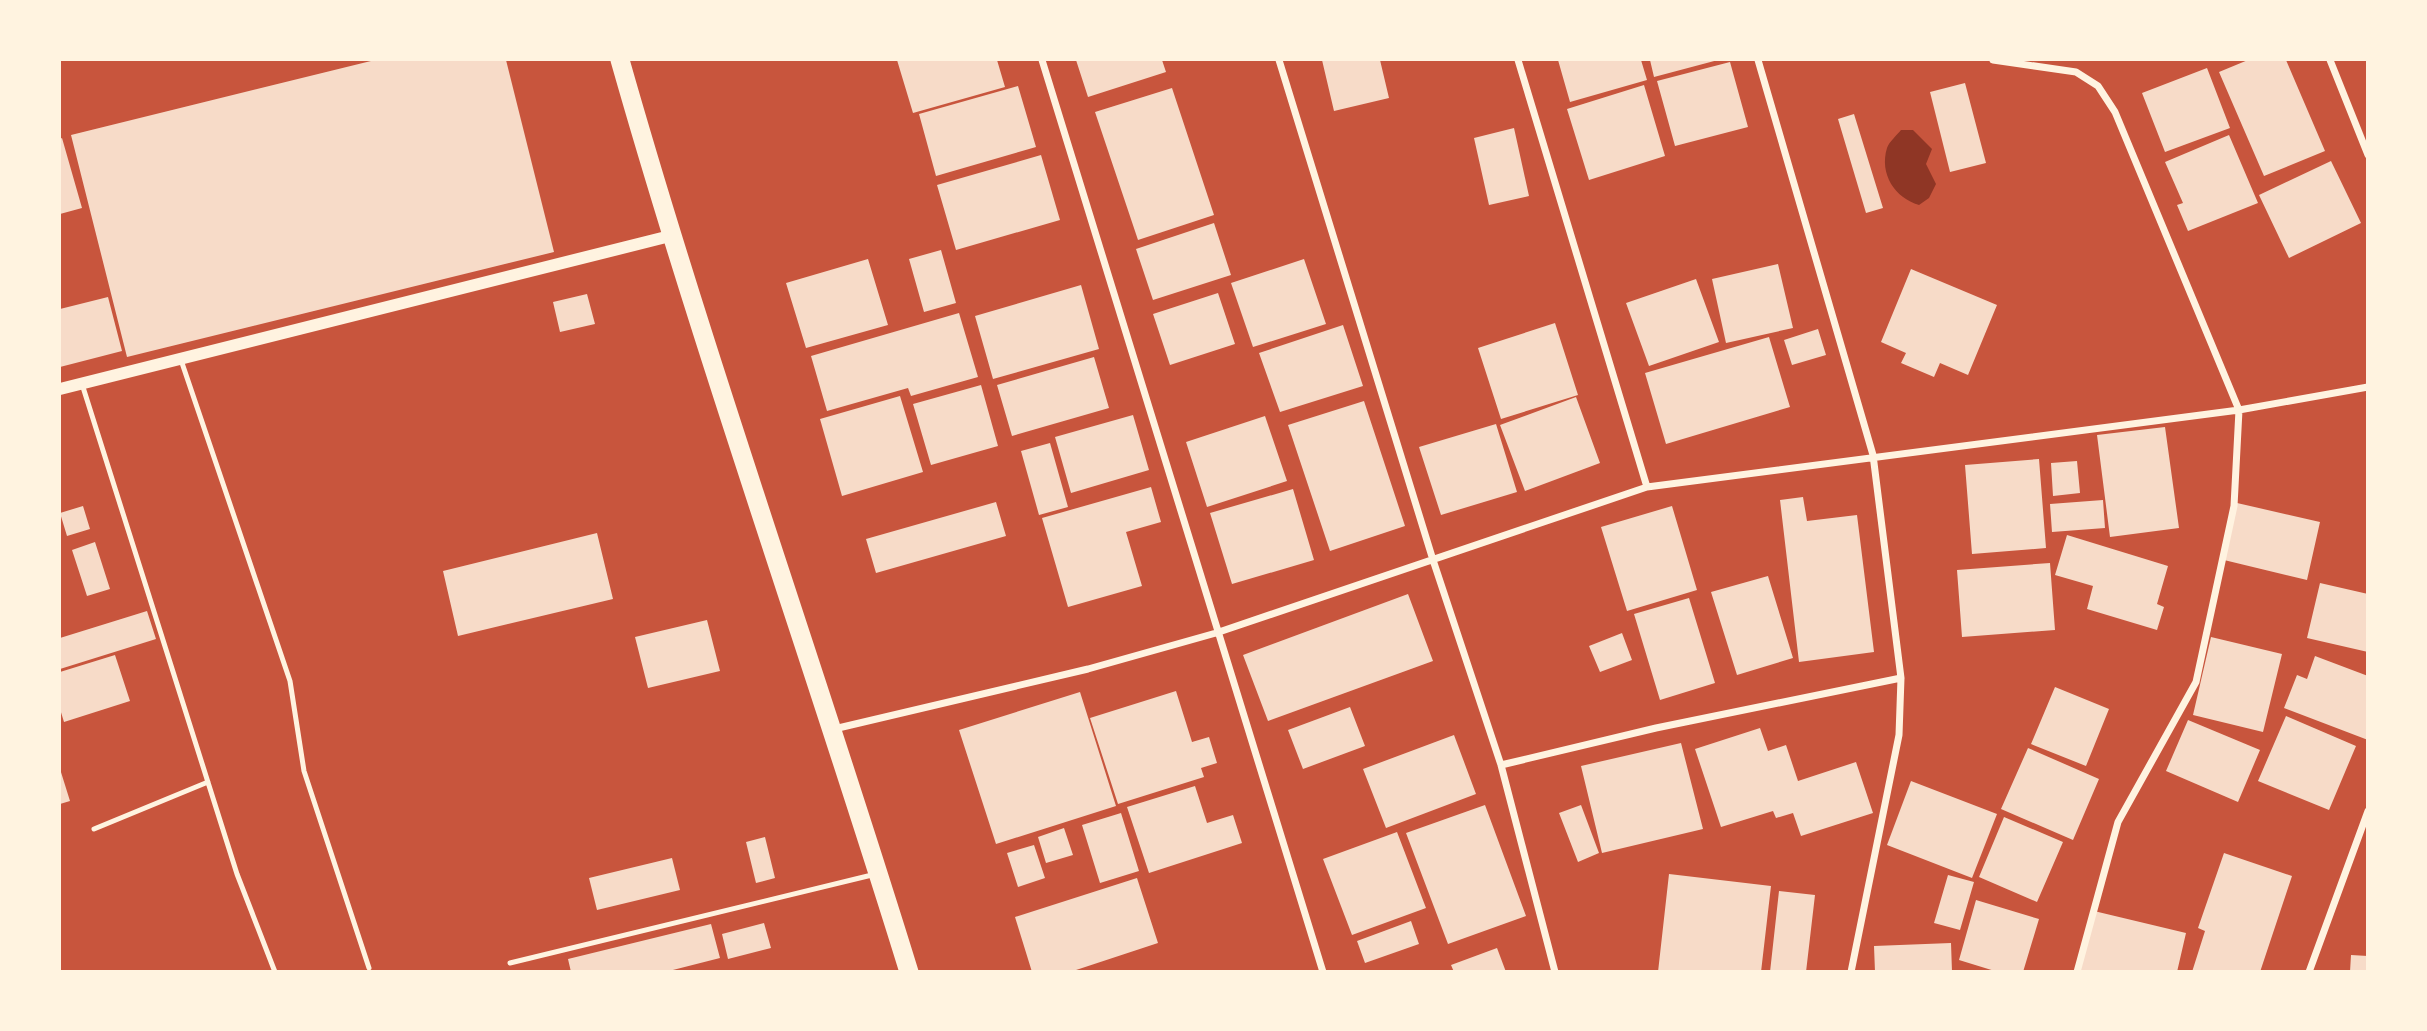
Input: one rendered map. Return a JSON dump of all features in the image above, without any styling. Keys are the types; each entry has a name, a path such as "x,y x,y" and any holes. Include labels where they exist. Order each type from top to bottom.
{"highway":[{"path":"620,60 670,236 834,729 909,971"}],"street":[{"path":"1042,60 1322,971"},
{"path":"1279,60 1433,560 1501,765 1555,971"},
{"path":"1518,60 1647,487"},
{"path":"1758,60 1873,455 1901,678 1899,735 1851,971"},
{"path":"1993,60 2076,72 2098,86 2115,112 2239,410 2234,506 2196,682 2118,822 2077,971"},
{"path":"2330,60 2368,155"},
{"path":"60,389 670,236"},
{"path":"834,729 1088,669 1216,633 1647,487 1873,455 2239,410 2368,387"},
{"path":"1501,765 1656,728 1901,678"},
{"path":"2309,971 2368,811"}],"lane":[{"path":"181,360 290,681 304,771 369,968"},
{"path":"82,384 237,874 275,971"},
{"path":"94,829 208,782"},
{"path":"510,963 879,873"}],"shaded area":[{"path":"1901,130 1913,130 1932,149 1926,164 1936,184 1929,198 1919,205 1910,202 1896,191 1887,176 1887,148"}],"building":[{"path":"375,60 506,60 554,252 127,357 71,135"},
{"path":"897,60 997,60 1005,87 913,113"},
{"path":"1076,60 1162,60 1166,72 1088,97"},
{"path":"1322,60 1380,60 1389,98 1334,111"},
{"path":"1558,60 1641,60 1647,80 1570,102"},
{"path":"1650,60 1718,60 1654,77"},
{"path":"2248,60 2286,60 2325,151 2264,176 2219,72"},
{"path":"1730,62 1748,127 1675,146 1657,81"},
{"path":"2207,68 2230,128 2165,152 2142,93"},
{"path":"1965,83 1986,163 1950,172 1930,92"},
{"path":"1644,85 1665,156 1589,180 1567,109"},
{"path":"1018,86 1036,147 936,176 919,114"},
{"path":"1172,88 1214,215 1138,240 1095,112"},
{"path":"1854,114 1883,208 1866,213 1838,119"},
{"path":"1514,128 1529,196 1489,205 1474,138"},
{"path":"2229,135 2258,203 2188,231 2177,205 2183,203 2165,162"},
{"path":"62,138 82,208 60,214 60,139"},
{"path":"1041,155 1060,220 956,250 937,185"},
{"path":"2331,161 2361,223 2289,258 2259,195"},
{"path":"1214,223 1231,275 1153,300 1136,249"},
{"path":"941,250 956,303 924,312 909,259"},
{"path":"868,259 888,325 806,348 786,283"},
{"path":"1304,259 1326,324 1253,347 1231,283"},
{"path":"1778,264 1793,328 1726,343 1712,279"},
{"path":"1911,269 1997,305 1968,375 1940,363 1934,377 1901,363 1906,353 1881,342"},
{"path":"1696,279 1719,342 1649,366 1626,303"},
{"path":"1081,285 1099,349 993,379 975,316"},
{"path":"1218,293 1235,344 1170,365 1153,314"},
{"path":"587,294 595,324 560,332 553,302"},
{"path":"108,297 122,351 60,367 60,309"},
{"path":"959,313 978,377 911,396 908,388 827,411 811,356"},
{"path":"1555,323 1578,395 1501,419 1478,348"},
{"path":"1343,325 1363,386 1280,412 1259,353"},
{"path":"1818,329 1826,355 1792,365 1784,340"},
{"path":"1769,337 1790,407 1666,444 1645,373"},
{"path":"1094,357 1109,408 1012,436 997,385"},
{"path":"981,385 998,446 931,465 913,404"},
{"path":"900,396 923,472 842,496 820,419"},
{"path":"1576,397 1600,463 1525,491 1500,425"},
{"path":"1364,401 1405,526 1330,551 1288,425"},
{"path":"1133,415 1149,470 1071,493 1055,437"},
{"path":"1265,416 1287,481 1207,507 1186,442"},
{"path":"1496,424 1517,492 1441,515 1419,447"},
{"path":"2165,427 2179,528 2110,537 2097,435"},
{"path":"1050,443 1068,507 1039,515 1021,451"},
{"path":"2039,459 2046,548 1972,554 1965,465"},
{"path":"2077,461 2080,493 2053,496 2051,463"},
{"path":"1151,487 1161,522 1126,532 1142,586 1068,607 1042,518"},
{"path":"1293,489 1314,560 1232,584 1210,513"},
{"path":"1803,497 1807,521 1857,515 1874,652 1799,662 1780,500"},
{"path":"2103,500 2105,528 2052,532 2050,504"},
{"path":"996,502 1006,536 876,573 866,539"},
{"path":"2237,503 2320,522 2307,580 2224,560"},
{"path":"83,506 90,529 67,536 60,513"},
{"path":"1672,506 1697,590 1627,611 1601,527"},
{"path":"597,533 613,599 458,636 443,571"},
{"path":"2067,535 2168,566 2157,604 2164,607 2157,630 2087,609 2093,586 2055,575"},
{"path":"95,542 110,589 87,596 72,550"},
{"path":"2050,563 2055,630 1962,637 1957,570"},
{"path":"1768,576 1793,658 1737,675 1711,592"},
{"path":"2320,583 2368,594 2368,652 2307,638"},
{"path":"1408,594 1433,661 1268,721 1243,655"},
{"path":"1689,598 1715,683 1660,700 1634,614"},
{"path":"147,611 156,639 60,669 60,638"},
{"path":"707,620 720,671 648,688 635,637"},
{"path":"1622,633 1632,660 1600,672 1589,646"},
{"path":"2211,637 2282,654 2263,732 2193,715"},
{"path":"115,655 130,701 64,722 60,709 60,672"},
{"path":"2315,656 2368,676 2368,740 2284,708 2297,675 2307,679"},
{"path":"2055,687 2109,709 2086,766 2031,744"},
{"path":"1176,691 1192,742 1209,737 1217,763 1201,768 1204,777 1118,804 1090,718"},
{"path":"1080,692 1116,806 996,844 959,730"},
{"path":"1350,707 1365,746 1303,769 1288,730"},
{"path":"2286,716 2356,746 2329,810 2258,781"},
{"path":"2188,720 2260,750 2238,802 2166,771"},
{"path":"1760,728 1768,751 1786,745 1798,781 1856,762 1873,813 1801,836 1793,813 1776,818 1773,811 1721,827 1695,749"},
{"path":"1454,735 1476,794 1386,828 1363,769"},
{"path":"1681,743 1703,829 1602,853 1581,766"},
{"path":"2028,748 2099,779 2073,840 2001,809"},
{"path":"60,769 70,801 60,804"},
{"path":"1911,781 1997,814 1972,878 1887,845"},
{"path":"1195,786 1207,823 1233,815 1242,843 1149,873 1127,807"},
{"path":"1485,805 1526,916 1448,944 1406,833"},
{"path":"1581,805 1599,853 1578,862 1559,813"},
{"path":"1121,813 1139,871 1100,883 1082,825"},
{"path":"2004,817 2063,842 2037,902 1979,877"},
{"path":"1064,828 1073,855 1046,863 1038,837"},
{"path":"1397,832 1426,908 1352,935 1323,859"},
{"path":"765,837 775,878 756,883 746,842"},
{"path":"1034,845 1045,878 1018,887 1007,853"},
{"path":"2224,853 2292,876 2260,972 2192,972 2205,931 2198,928"},
{"path":"672,858 680,890 597,910 589,878"},
{"path":"1669,874 1771,886 1761,972 1658,972"},
{"path":"1948,875 1974,882 1960,930 1934,923"},
{"path":"1137,878 1158,943 1070,972 1032,972 1015,917"},
{"path":"1779,891 1815,895 1806,972 1770,972"},
{"path":"1976,900 2039,919 2023,972 1998,972 1959,960"},
{"path":"2094,911 2186,933 2177,972 2080,972"},
{"path":"1411,921 1419,944 1365,963 1357,941"},
{"path":"764,923 771,948 728,959 722,934"},
{"path":"711,924 720,958 665,972 571,972 568,959"},
{"path":"1951,943 1952,972 1875,972 1874,946"},
{"path":"1497,948 1506,972 1454,972 1451,965"},
{"path":"2351,955 2368,956 2368,972 2350,972"}]}
